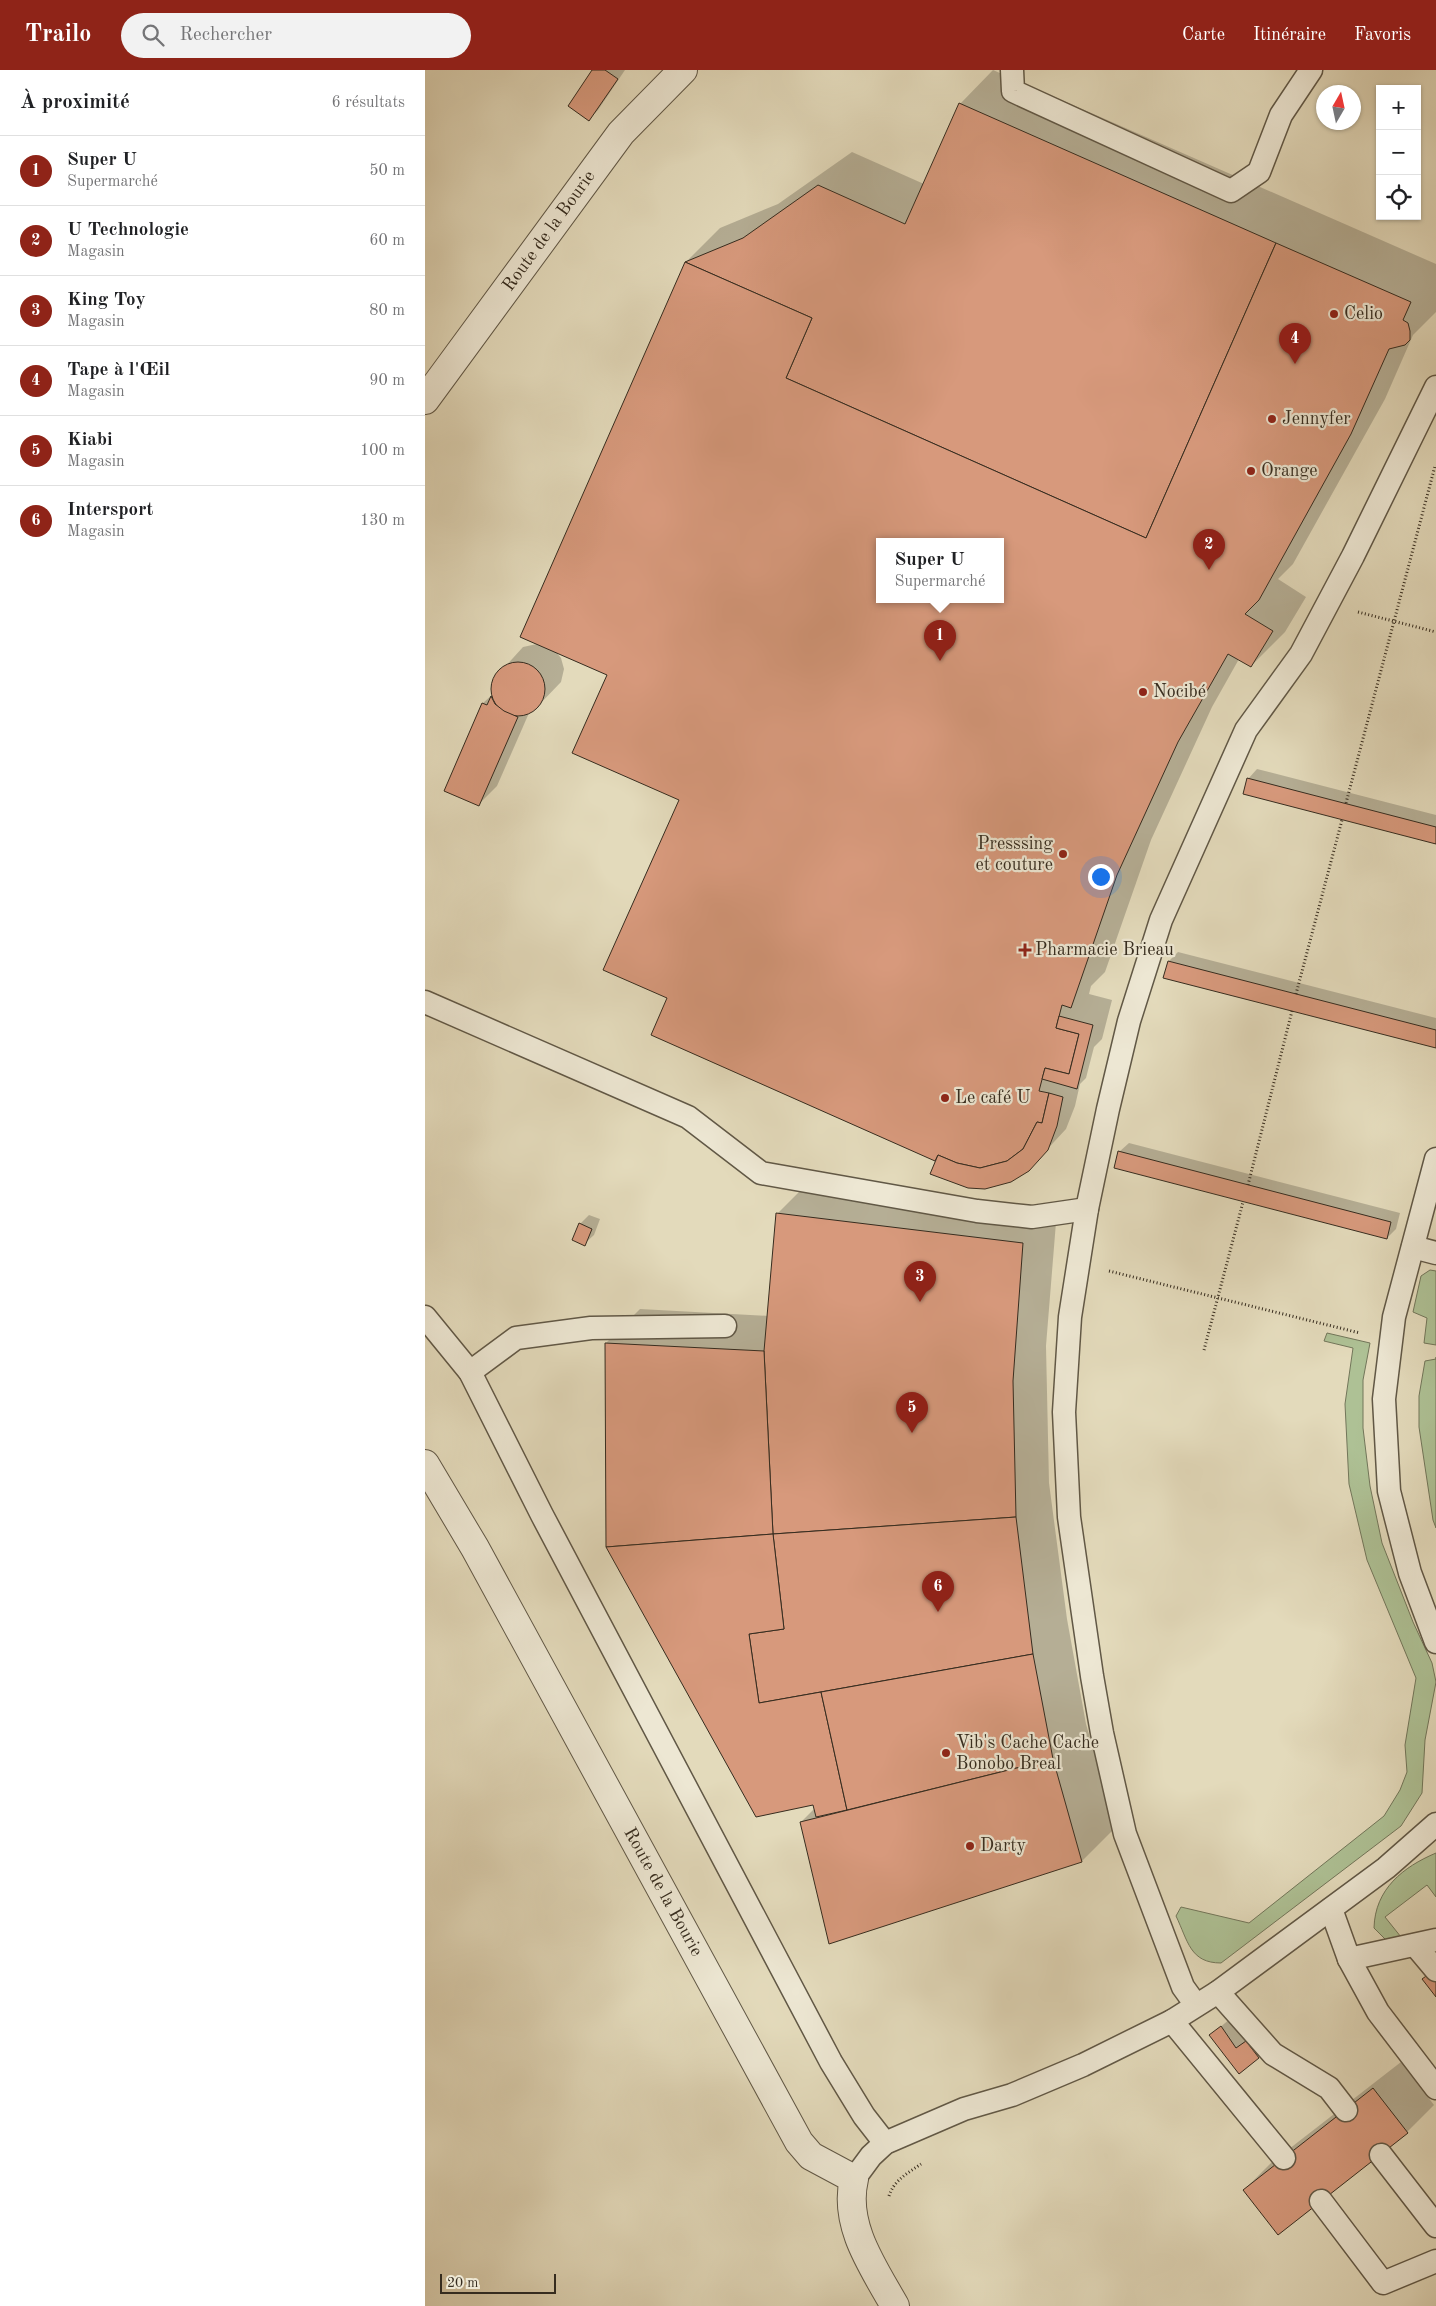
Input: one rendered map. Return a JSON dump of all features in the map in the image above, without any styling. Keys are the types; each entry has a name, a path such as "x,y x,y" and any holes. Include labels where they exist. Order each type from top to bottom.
{"street":[{"name":"Route de la Bourie","path":"425,400 621,133 683,70"},
{"name":"Route de la Bourie","path":"425,1464 480,1557 799,2142 811,2156 854,2179"},
{"path":"854,2179 850,2196 853,2219 867,2256 895,2306"}],"lane":[{"path":"1012,70 1013,91 1231,191 1259,172 1281,115 1311,70"},
{"path":"1197,2005 1183,1987 1125,1834 1102,1733 1069,1517 1064,1412 1070,1317 1087,1209 1129,1021 1161,920 1246,730 1301,654 1329,602 1436,387"},
{"path":"425,1002 688,1118 761,1173 977,1211 1032,1217 1087,1209"},
{"path":"1436,1163 1390,1339 1384,1399 1389,1490 1410,1573 1436,1642"},
{"path":"1413,1247 1436,1253"},
{"path":"425,1317 469,1372 547,1524 831,2062 885,2144"},
{"path":"469,1372 516,1338 591,1328 725,1326"},
{"path":"1417,1590 1436,1613"},
{"path":"854,2179 871,2156 885,2144 964,2109 1012,2095 1083,2065 1172,2020 1197,2005 1218,1992 1386,1868 1436,1824"},
{"path":"1331,1909 1349,1959 1377,2012 1436,2088"},
{"path":"1349,1959 1426,1943 1436,1970"},
{"path":"1218,1992 1273,2054 1329,2088 1346,2110"},
{"path":"1172,2020 1284,2158"},
{"path":"1381,2154 1436,2226"},
{"path":"1321,2201 1383,2283 1436,2261"}],"path":[{"path":"1346,804 1436,462"},
{"path":"1329,602 1342,608 1436,632"},
{"path":"1296,994 1342,820"},
{"path":"1248,1185 1292,1010"},
{"path":"1204,1350 1243,1202"},
{"path":"1077,1270 1091,1266 1390,1339"},
{"path":"888,2202 892,2187 905,2175 930,2159"}],"green space":[{"path":"1430,1270 1436,1271 1436,1345 1424,1343 1427,1318 1413,1312 1421,1276"},
{"path":"1327,1333 1370,1343 1363,1380 1363,1428 1370,1486 1382,1543 1413,1622 1432,1663 1436,1682 1425,1740 1422,1793 1401,1826 1221,1963 1211,1962 1196,1955 1187,1942 1176,1916 1181,1907 1249,1923 1384,1816 1400,1790 1407,1772 1405,1745 1416,1678 1367,1560 1349,1484 1345,1404 1353,1348 1324,1341"},
{"path":"1436,1359 1436,1528 1433,1520 1419,1427 1419,1396 1425,1361"},
{"path":"1436,1853 1436,1897 1427,1885 1385,1917 1401,1937 1386,1940 1374,1928 1379,1902 1385,1891 1402,1873"}],"building":[{"path":"592,70 605,70 618,79 589,121 568,106"},
{"path":"959,103 1276,243 1146,538 786,378 812,318 685,262 743,238 818,185 905,224"},
{"path":"1276,243 1411,302 1403,320 1408,323 1410,340 1405,345 1389,349 1351,434 1259,600 1245,614 1273,631 1251,667 1228,654 1178,742 1117,875 1071,1008 1062,1005 1056,1028 1079,1034 1069,1074 1045,1068 1039,1091 1049,1093 1042,1123 1037,1122 1023,1149 1007,1161 980,1168 957,1163 938,1155 935,1161 651,1035 667,998 603,970 679,800 572,753 607,675 520,637 685,262 812,318 786,378 1146,538"},
{"path":"513,662 523,662 533,666 541,674 545,689 541,704 533,712 523,716 513,716 503,712 495,704 491,694 491,684 495,674 503,666"},
{"path":"491,696 495,704 504,711 518,717 479,806 444,791 482,703 487,705"},
{"path":"1247,778 1436,827 1436,844 1243,794"},
{"path":"1168,961 1436,1030 1436,1048 1163,978"},
{"path":"1059,1016 1093,1025 1077,1089 1042,1079 1045,1068 1069,1074 1079,1034 1056,1028"},
{"path":"1049,1093 1063,1097 1057,1126 1048,1150 1029,1171 1011,1182 985,1189 968,1188 930,1174 938,1155 957,1163 980,1168 1007,1161 1023,1149 1037,1122 1042,1123"},
{"path":"1118,1151 1391,1222 1387,1239 1114,1168"},
{"path":"776,1213 1023,1243 1013,1381 1016,1517 773,1534 764,1351"},
{"path":"579,1223 592,1229 585,1246 572,1240"},
{"path":"605,1343 764,1351 773,1534 606,1547"},
{"path":"1016,1517 1033,1654 759,1703 749,1634 784,1629 773,1534"},
{"path":"773,1534 784,1629 749,1634 759,1703 821,1692 847,1810 816,1817 813,1805 756,1817 606,1547"},
{"path":"1033,1654 1053,1759 847,1810 821,1692"},
{"path":"1053,1759 1082,1862 829,1944 800,1822"},
{"path":"1436,1969 1436,1997 1422,1979"},
{"path":"1221,2026 1236,2048 1246,2041 1259,2058 1239,2074 1209,2035"},
{"path":"1373,2088 1408,2133 1278,2235 1243,2190"}],"place":[{"name":"Celio","path":"1334,314"},
{"name":"Tape à l'Œil","path":"1295,364"},
{"name":"Jennyfer","path":"1272,419"},
{"name":"Orange","path":"1251,471"},
{"name":"U Technologie","path":"1209,570"},
{"name":"Super U","path":"940,661"},
{"name":"Nocibé","path":"1143,692"},
{"name":"Presssing et couture","path":"1063,854"},
{"name":"Pharmacie Brieau","path":"1025,950"},
{"name":"Le café U","path":"945,1098"},
{"name":"King Toy","path":"920,1302"},
{"name":"Kiabi","path":"912,1433"},
{"name":"Intersport","path":"938,1612"},
{"name":"Vib's Cache Cache Bonobo Breal","path":"946,1753"},
{"name":"Darty","path":"970,1846"}]}
